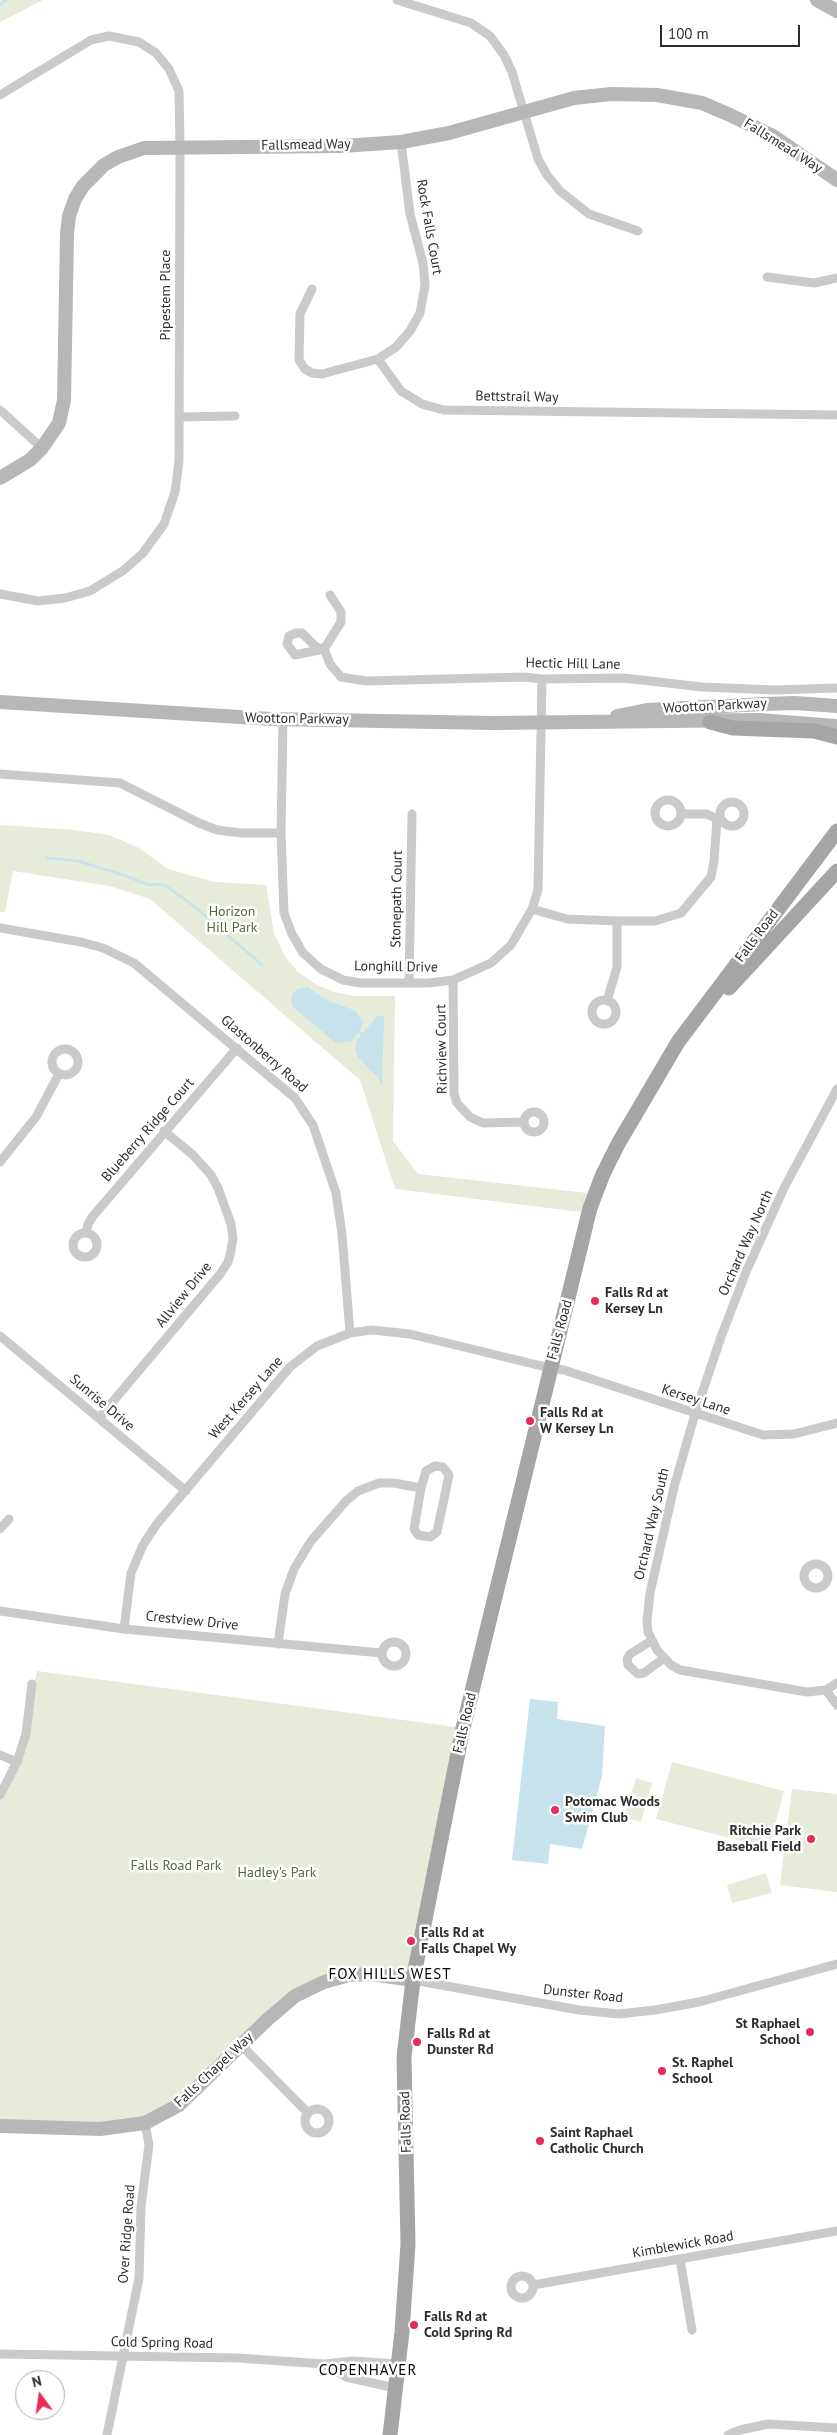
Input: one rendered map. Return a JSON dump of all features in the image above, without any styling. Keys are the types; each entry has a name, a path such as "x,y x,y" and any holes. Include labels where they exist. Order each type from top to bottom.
{"main road":[{"path":"710,722 733,728 807,731 837,737"},
{"name":"Falls Road","path":"390,2435 402,2332 408,2244 404,2057 413,1980 462,1728 590,1208 603,1174 637,1109 678,1042 836,831"},
{"name":"Falls Road","path":"678,1042 837,871"}],"street":[{"path":"398,0 471,23 490,36 504,55 512,72 538,159 560,190 589,214 638,231"},
{"name":"Pipestem Place","path":"0,95 91,40 109,36 132,40 156,53 169,69 178,91 180,146 179,461 175,492 164,524 143,553 124,570 90,591 65,598 38,601 0,594"},
{"name":"Fallsmead Way","path":"0,478 30,460 42,448 58,423 64,400 67,234 69,216 75,199 83,186 104,165 118,157 144,148 180,146 342,146 401,142 449,133 574,98 611,94 657,95 702,103 730,114 773,136 837,180"},
{"name":"Rock Falls Court","path":"378,359 396,347 410,331 420,313 425,285 423,263 410,214 401,142"},
{"path":"767,277 814,283 837,278"},
{"path":"312,289 300,314 299,360 305,370 322,374 378,359"},
{"name":"Bettstrail Way","path":"378,359 401,392 422,404 444,410 837,415"},
{"path":"0,410 42,448"},
{"path":"179,418 235,416"},
{"name":"Hectic Hill Lane","path":"330,595 337,604 342,622 324,650 330,664 341,677 366,681 524,677 542,679 624,678 702,687 757,689 837,688"},
{"name":"Longhill Drive","path":"283,719 281,833 284,913 292,934 303,953 321,969 343,980 361,983 409,984 453,980 491,963 512,945 532,909 538,890 542,679"},
{"name":"Wootton Parkway","path":"0,702 212,717 540,722 710,722 759,720 837,726"},
{"name":"Wootton Parkway","path":"594,721 647,710 794,703 837,706"},
{"path":"0,774 120,783 199,823 217,830 241,833 281,833"},
{"name":"Stonepath Court","path":"409,984 412,814"},
{"path":"532,909 567,919 617,921 664,920 681,913 689,906 713,870 718,818 707,814 681,814"},
{"path":"607,1001 617,967 617,921"},
{"name":"Glastonberry Road","path":"0,928 81,942 121,956 147,973 295,1098 308,1116 318,1136 334,1183 340,1213 350,1333"},
{"name":"Richview Court","path":"453,980 454,1094 457,1103 470,1118 483,1123 524,1122"},
{"name":"Blueberry Ridge Court","path":"86,1233 88,1224 93,1216 237,1048"},
{"path":"0,1162 36,1117 59,1074"},
{"name":"Orchard Way North","path":"695,1414 746,1272 784,1188 837,1089"},
{"name":"Allview Drive","path":"99,1418 221,1273 228,1262 231,1251 233,1238 231,1224 218,1188 211,1175 193,1155 164,1131"},
{"name":"West Kersey Lane","path":"124,1629 130,1580 142,1545 290,1367 317,1346 350,1333 372,1330 410,1334 550,1368"},
{"name":"Sunrise Drive","path":"0,1336 186,1491"},
{"name":"Kersey Lane","path":"550,1368 564,1370 695,1414 763,1434 794,1434 837,1423"},
{"name":"Orchard Way South","path":"695,1414 674,1487 650,1593 647,1621 651,1641 671,1665 688,1673 798,1692 826,1690 837,1683"},
{"path":"438,1465 447,1470 449,1475 437,1532 426,1537 418,1534 413,1525 421,1488 426,1470 430,1467 438,1465"},
{"path":"278,1644 285,1594 294,1569 311,1541 346,1501 358,1491 380,1484 394,1482 421,1488"},
{"path":"0,1529 9,1519"},
{"name":"Crestview Drive","path":"0,1611 124,1629 382,1653"},
{"path":"651,1641 630,1654 627,1659 628,1665 638,1674 644,1673 664,1658"},
{"path":"0,1795 17,1762 26,1734 32,1684"},
{"path":"826,1690 837,1705"},
{"path":"0,1755 17,1762"},
{"name":"Dunster Road","path":"413,1980 579,2010 619,2014 699,2002 837,1964"},
{"name":"Falls Chapel Way","path":"0,2126 100,2129 145,2123 180,2105 287,2002 324,1982 360,1974 394,1976 413,1980"},
{"path":"241,2045 308,2113"},
{"name":"Over Ridge Road","path":"108,2435 140,2278 141,2206 150,2145 145,2123"},
{"name":"Kimblewick Road","path":"533,2286 837,2231"},
{"path":"680,2259 692,2330"},
{"name":"Cold Spring Road","path":"0,2354 238,2358 324,2364 353,2361 398,2364"},
{"name":"Cold Spring Road","path":"324,2364 346,2377 395,2388"},
{"path":"728,2435 740,2430 768,2424 837,2428"}],"green space":[{"path":"0,0 43,0 0,22"},
{"name":"Horizon Hill Park","path":"0,825 75,830 109,835 139,848 168,869 215,882 266,885 274,933 284,955 298,972 317,985 338,993 356,996 395,996 393,1141 418,1174 587,1193 581,1212 395,1189 360,1080 150,899 110,886 13,871 5,912 0,912"},
{"name":"Falls Road Park","path":"37,1671 463,1728 413,1980 371,1974 295,1996 193,2093 145,2123 0,2126 0,1795 17,1762"},
{"path":"672,1762 784,1791 769,1848 656,1819"},
{"path":"636,1778 652,1783 641,1822 624,1817"},
{"name":"Ritchie Park Baseball Field","path":"792,1789 837,1794 837,1892 780,1885"},
{"path":"766,1873 772,1893 732,1903 727,1885"}],"water":[{"path":"308,987 324,999 356,1011 363,1022 361,1029 352,1041 336,1043 292,1006 291,999 293,993 298,989"},
{"path":"378,1015 384,1017 382,1085 357,1056 355,1050 357,1040"},
{"name":"Potomac Woods Swim Club","path":"530,1699 558,1702 557,1719 605,1726 602,1776 582,1849 550,1844 548,1864 512,1860"}],"waterway":[{"path":"0,5 6,0"},
{"path":"47,858 78,861 149,885 166,886 194,906 262,965"}],"place":[{"name":"Falls Rd at Kersey Ln","path":"595,1301"},
{"name":"Falls Rd at W Kersey Ln","path":"530,1421"},
{"name":"Potomac Woods Swim Club","path":"555,1810"},
{"name":"Ritchie Park Baseball Field","path":"811,1839"},
{"name":"Falls Rd at Falls Chapel Wy","path":"411,1941"},
{"name":"St Raphael School","path":"810,2032"},
{"name":"Falls Rd at Dunster Rd","path":"417,2042"},
{"name":"St. Raphel School","path":"662,2071"},
{"name":"Saint Raphael Catholic Church","path":"540,2141"},
{"name":"Falls Rd at Cold Spring Rd","path":"414,2325"}],"district":[{"name":"FOX HILLS WEST","path":"390,1975"},
{"name":"COPENHAVER","path":"368,2371"}],"park label":[{"name":"Hadley's Park","path":"277,1873"}]}
